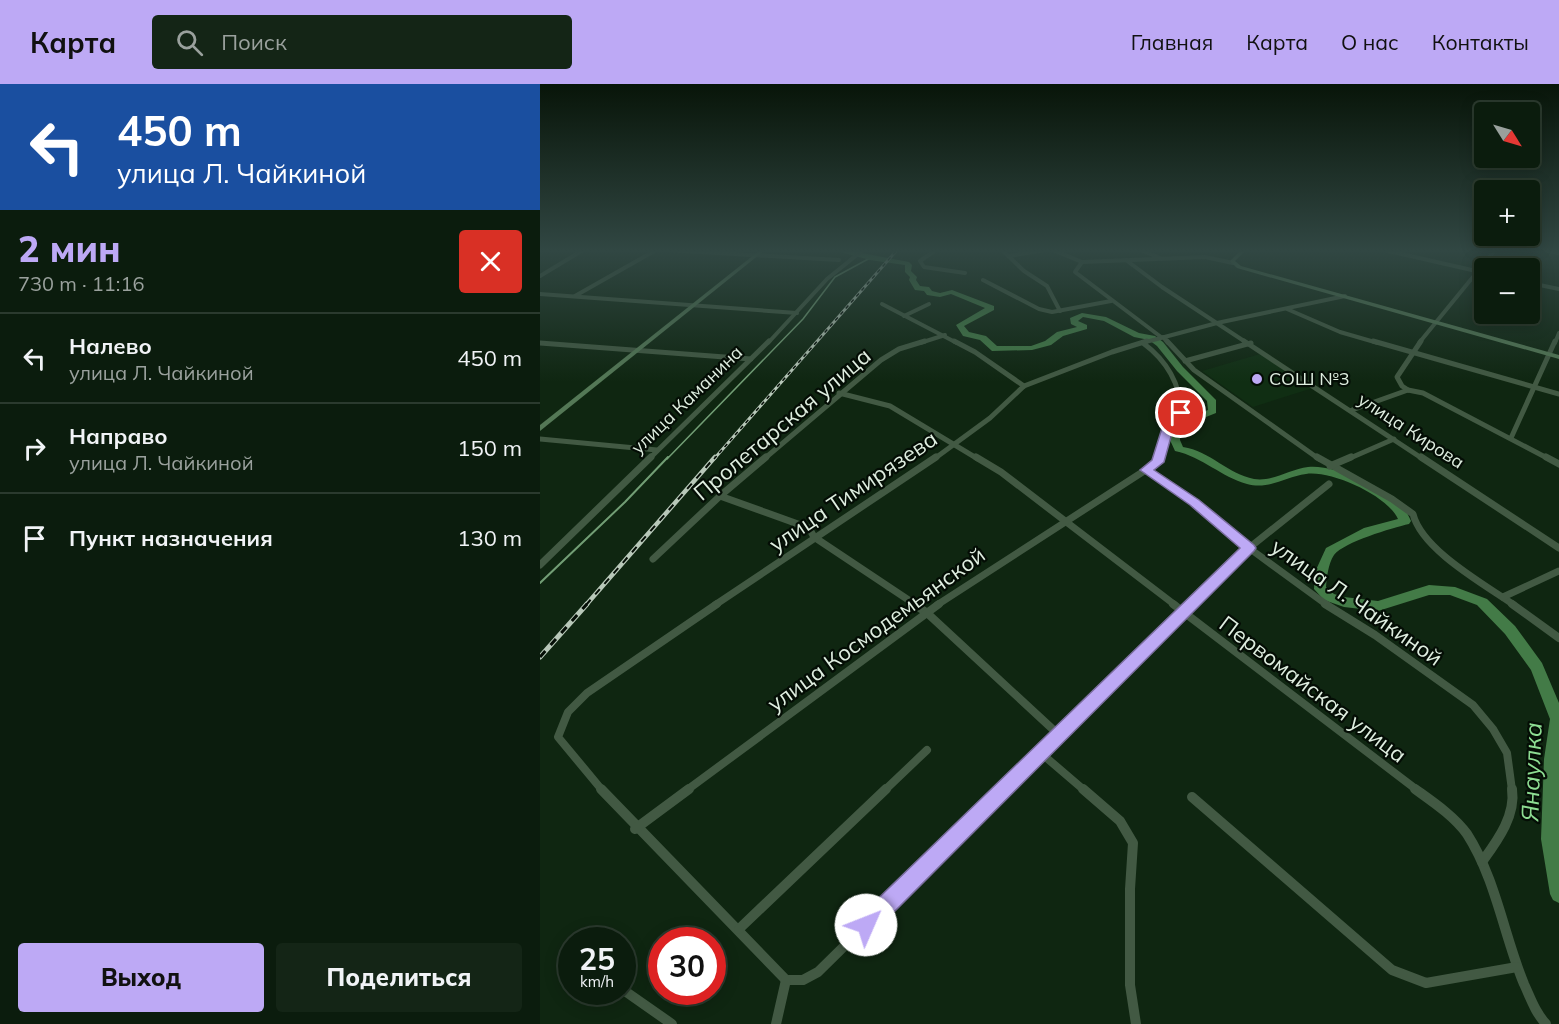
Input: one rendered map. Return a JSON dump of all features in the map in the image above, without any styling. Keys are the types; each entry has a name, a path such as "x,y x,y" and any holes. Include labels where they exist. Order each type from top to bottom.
{"street":[{"path":"540,294 797,313"},
{"path":"574,296 578,294"},
{"path":"540,429 709,294"},
{"name":"улица Каманина","path":"541,564 751,359 814,294"},
{"path":"1010,294 1039,309 1060,311 1111,301"},
{"path":"1051,294 1060,311"},
{"path":"1102,294 1161,337 1185,361 1330,466 1392,499 1413,514 1416,526 1439,550 1559,638"},
{"name":"улица Кирова","path":"1176,294 1559,548"},
{"path":"1338,294 1559,357"},
{"path":"1460,294 1411,353 1397,378 1408,390 1432,398 1559,464"},
{"path":"1161,337 1217,322 1345,296"},
{"path":"882,304 975,352 1024,386"},
{"path":"904,316 929,304"},
{"path":"1287,309 1340,332 1559,394"},
{"path":"1511,438 1559,333"},
{"name":"Пролетарская улица","path":"653,559 720,496 839,393 881,360 899,349 945,335"},
{"name":"улица Тимирязева","path":"635,829 588,776 558,737 563,718 572,705 814,537 956,444 990,418 1024,386 1079,364 1161,337"},
{"path":"1145,342 1162,358 1172,375 1182,407 1181,413 1168,425 1158,462 1146,470"},
{"path":"541,344 751,359"},
{"path":"1185,361 1251,344"},
{"path":"1352,410 1408,390"},
{"name":"Первомайская улица","path":"839,393 890,406 1001,472 1447,813 1466,833 1482,862 1517,967 1537,1014 1546,1024"},
{"path":"540,439 657,450"},
{"path":"1330,466 1394,439"},
{"name":"улица Космодемьянской","path":"635,829 926,612 1146,470"},
{"name":"улица Л. Чайкиной","path":"1146,470 1194,502 1249,548 1319,600 1374,635 1473,705 1493,729 1508,753 1513,796 1504,831 1482,862"},
{"path":"635,829 739,929 786,980 803,980 818,972 1249,548 1329,484"},
{"path":"720,496 809,528 814,537 926,612 1059,735"},
{"path":"1503,597 1559,571"},
{"path":"739,929 927,750"},
{"path":"1042,754 1120,821 1133,843 1130,889 1130,985 1136,1024"},
{"path":"1192,797 1392,970 1426,983 1517,967"},
{"path":"776,1024 786,980"},
{"path":"636,999 672,1024"}],"shaded area":[{"name":"СОШ №3","path":"1260,354 1313,388 1253,407 1202,371"}],"waterway":[{"path":"667,459 803,319 822,294"},
{"name":"Янаулка","path":"934,294 945,294"},
{"name":"Янаулка","path":"957,294 991,308 960,325 966,334 983,338 995,349 1032,348 1048,343 1060,334 1084,327 1074,322 1074,318 1082,315 1106,319 1137,335 1152,338 1211,400 1213,411 1188,421 1175,431 1175,440 1179,449 1206,458 1249,481 1266,482 1307,470 1325,471 1372,490 1399,509 1405,521 1368,531 1330,551 1321,572 1320,589 1329,597 1344,602 1378,606 1429,590 1451,590 1482,602 1510,630 1537,667 1558,719 1552,759 1550,839 1559,894"},
{"path":"540,583 625,502 668,457"}],"railway":[{"path":"714,459 859,294"},
{"path":"586,605 715,457"},
{"path":"540,657 587,604"}],"place":[{"name":"СОШ №3","path":"1257,379"}],"route":[{"path":"866,925 1249,548 1194,502 1146,470 1158,462 1168,425 1181,413"}]}
